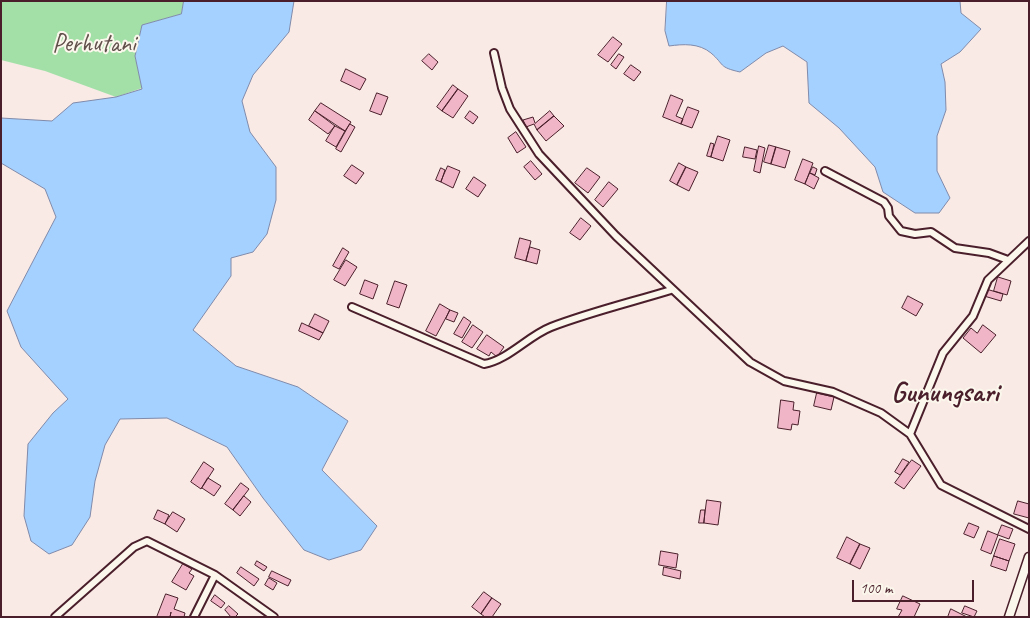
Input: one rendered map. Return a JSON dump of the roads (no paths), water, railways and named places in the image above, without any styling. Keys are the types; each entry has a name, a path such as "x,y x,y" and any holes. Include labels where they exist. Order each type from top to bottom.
{"street":[{"path":"494,52 502,88 510,109 540,154 616,236 671,290 760,369 784,381 834,392 881,412 910,434 941,485 1029,529"},
{"path":"826,171 884,202 888,208 889,216 901,231 915,234 931,232 955,248 989,253 1008,260"},
{"path":"910,434 943,354 973,316 991,275 1029,241"},
{"path":"352,307 484,364 499,359 550,328 671,290"},
{"path":"55,617 134,547 144,542 162,547 214,575 274,617"},
{"path":"1009,617 1029,557"},
{"path":"194,617 214,575"}],"water":[{"path":"184,1 294,1 289,32 253,75 242,101 250,132 276,167 276,200 267,234 253,252 231,258 231,276 193,330 236,366 298,387 348,421 322,470 377,526 361,550 329,560 304,550 263,498 227,447 167,418 120,419 105,445 95,481 90,517 72,545 49,554 31,541 24,516 28,444 53,413 68,399 21,347 7,311 56,217 45,189 1,163 1,118 52,121 73,103 116,97 142,89 135,56 142,25 181,14"},
{"path":"667,1 960,1 961,13 981,29 960,52 941,64 945,82 946,110 937,136 937,171 950,198 939,213 915,213 883,192 875,167 839,128 809,103 807,62 783,46 766,53 740,72 725,67 711,53 701,47 669,46 665,31"}],"district":[{"name":"Gunungsari","path":"945,394"}],"park label":[{"name":"Perhutani","path":"94,44"}]}
